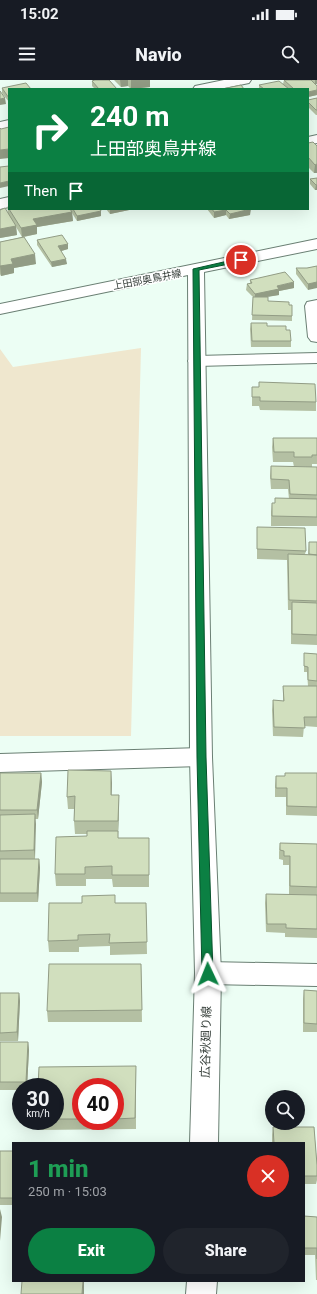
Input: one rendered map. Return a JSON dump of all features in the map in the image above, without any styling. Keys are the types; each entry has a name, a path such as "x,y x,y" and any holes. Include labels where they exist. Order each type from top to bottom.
{"street":[{"path":"194,88 244,80"},
{"name":"上田部奥鳥井線","path":"0,308 317,244"},
{"name":"広谷秋廻り線","path":"196,269 201,757 208,974 204,1142"},
{"path":"317,305 313,306 317,338"},
{"path":"197,361 317,358"},
{"path":"0,763 201,757"},
{"path":"208,974 317,975"},
{"path":"201,1294 202,1282"}],"shaded area":[{"path":"141,348 131,736 0,736 0,349 13,367"}],"building":[{"path":"109,80 116,88 98,88 92,81"},
{"path":"284,80 311,80 317,86 317,90 309,92 309,88 293,88"},
{"path":"279,81 288,88 263,88 259,85"},
{"path":"26,83 30,88 8,88 8,97 2,88"},
{"path":"241,85 243,88 227,88"},
{"path":"0,91 5,98 0,99"},
{"path":"317,98 317,110 309,103 309,100"},
{"path":"8,127 8,149 0,150 0,128"},
{"path":"313,142 317,146 317,164 315,165 309,158 309,143"},
{"path":"8,166 8,181 0,183 0,167"},
{"path":"317,178 317,185 310,179"},
{"path":"5,208 16,226 0,229 0,210"},
{"path":"10,210 71,210 72,212 33,219 37,225 21,228"},
{"path":"74,210 101,211 77,216"},
{"path":"213,210 226,210 214,212"},
{"path":"226,210 247,210 230,214"},
{"path":"62,235 68,244 58,246 66,259 51,262 37,240"},
{"path":"24,237 35,254 11,259 13,264 0,266 0,242"},
{"path":"317,266 317,282 308,284 296,268 307,268"},
{"path":"285,272 294,282 277,286 279,289 255,294 247,284 252,283 250,280"},
{"path":"253,297 268,297 268,301 289,302 289,305 292,305 292,316 252,315"},
{"path":"251,323 267,323 267,326 286,326 286,330 290,330 291,341 252,341"},
{"path":"259,382 315,384 316,402 260,401 260,397 252,397 252,387 259,387"},
{"path":"273,438 317,438 317,455 312,455 312,457 294,457 294,452 274,452"},
{"path":"271,466 317,467 317,495 290,494 289,480 271,479"},
{"path":"275,498 317,499 317,517 272,516 272,503 275,503"},
{"path":"257,527 305,528 306,551 257,549"},
{"path":"309,542 317,542 317,555 309,554"},
{"path":"288,554 317,555 317,601 289,600"},
{"path":"292,602 317,603 317,635 292,634"},
{"path":"304,653 317,654 317,681 308,680 308,667 304,666"},
{"path":"283,686 317,686 317,717 304,717 305,728 274,727 273,700 284,701"},
{"path":"68,770 111,771 111,795 119,795 118,821 74,821 75,796 67,797"},
{"path":"0,773 41,773 37,810 0,810"},
{"path":"285,773 317,773 317,807 287,806 287,788 276,788 276,776 285,776"},
{"path":"35,814 34,850 0,851 0,815"},
{"path":"87,831 118,831 118,838 149,838 149,875 112,875 112,866 85,867 85,874 55,874 56,837 87,836"},
{"path":"280,843 317,844 317,887 290,886 290,856 284,856 284,851 280,850"},
{"path":"0,859 39,859 37,893 0,893"},
{"path":"266,894 317,895 317,929 286,928 286,924 267,924"},
{"path":"115,895 115,903 146,903 147,942 109,943 110,934 78,935 78,940 48,941 49,903 82,903 82,896"},
{"path":"49,964 141,964 142,1010 47,1011"},
{"path":"304,990 317,991 317,1024 304,1023"},
{"path":"0,993 19,993 17,1032 0,1033"},
{"path":"0,1042 28,1042 26,1078 12,1078 12,1082 0,1082"},
{"path":"136,1066 135,1118 124,1119 124,1078 72,1078 72,1119 64,1119 64,1078 38,1078 39,1067"},
{"path":"305,1127 314,1127 317,1176 305,1176 305,1142 274,1142 273,1130 305,1130"},
{"path":"0,1151 12,1151 12,1198 0,1198"},
{"path":"305,1216 317,1217 317,1248 305,1248"},
{"path":"22,1282 83,1282 82,1294 21,1294"}],"route":[{"path":"208,974 201,757 196,269 241,260"}]}
